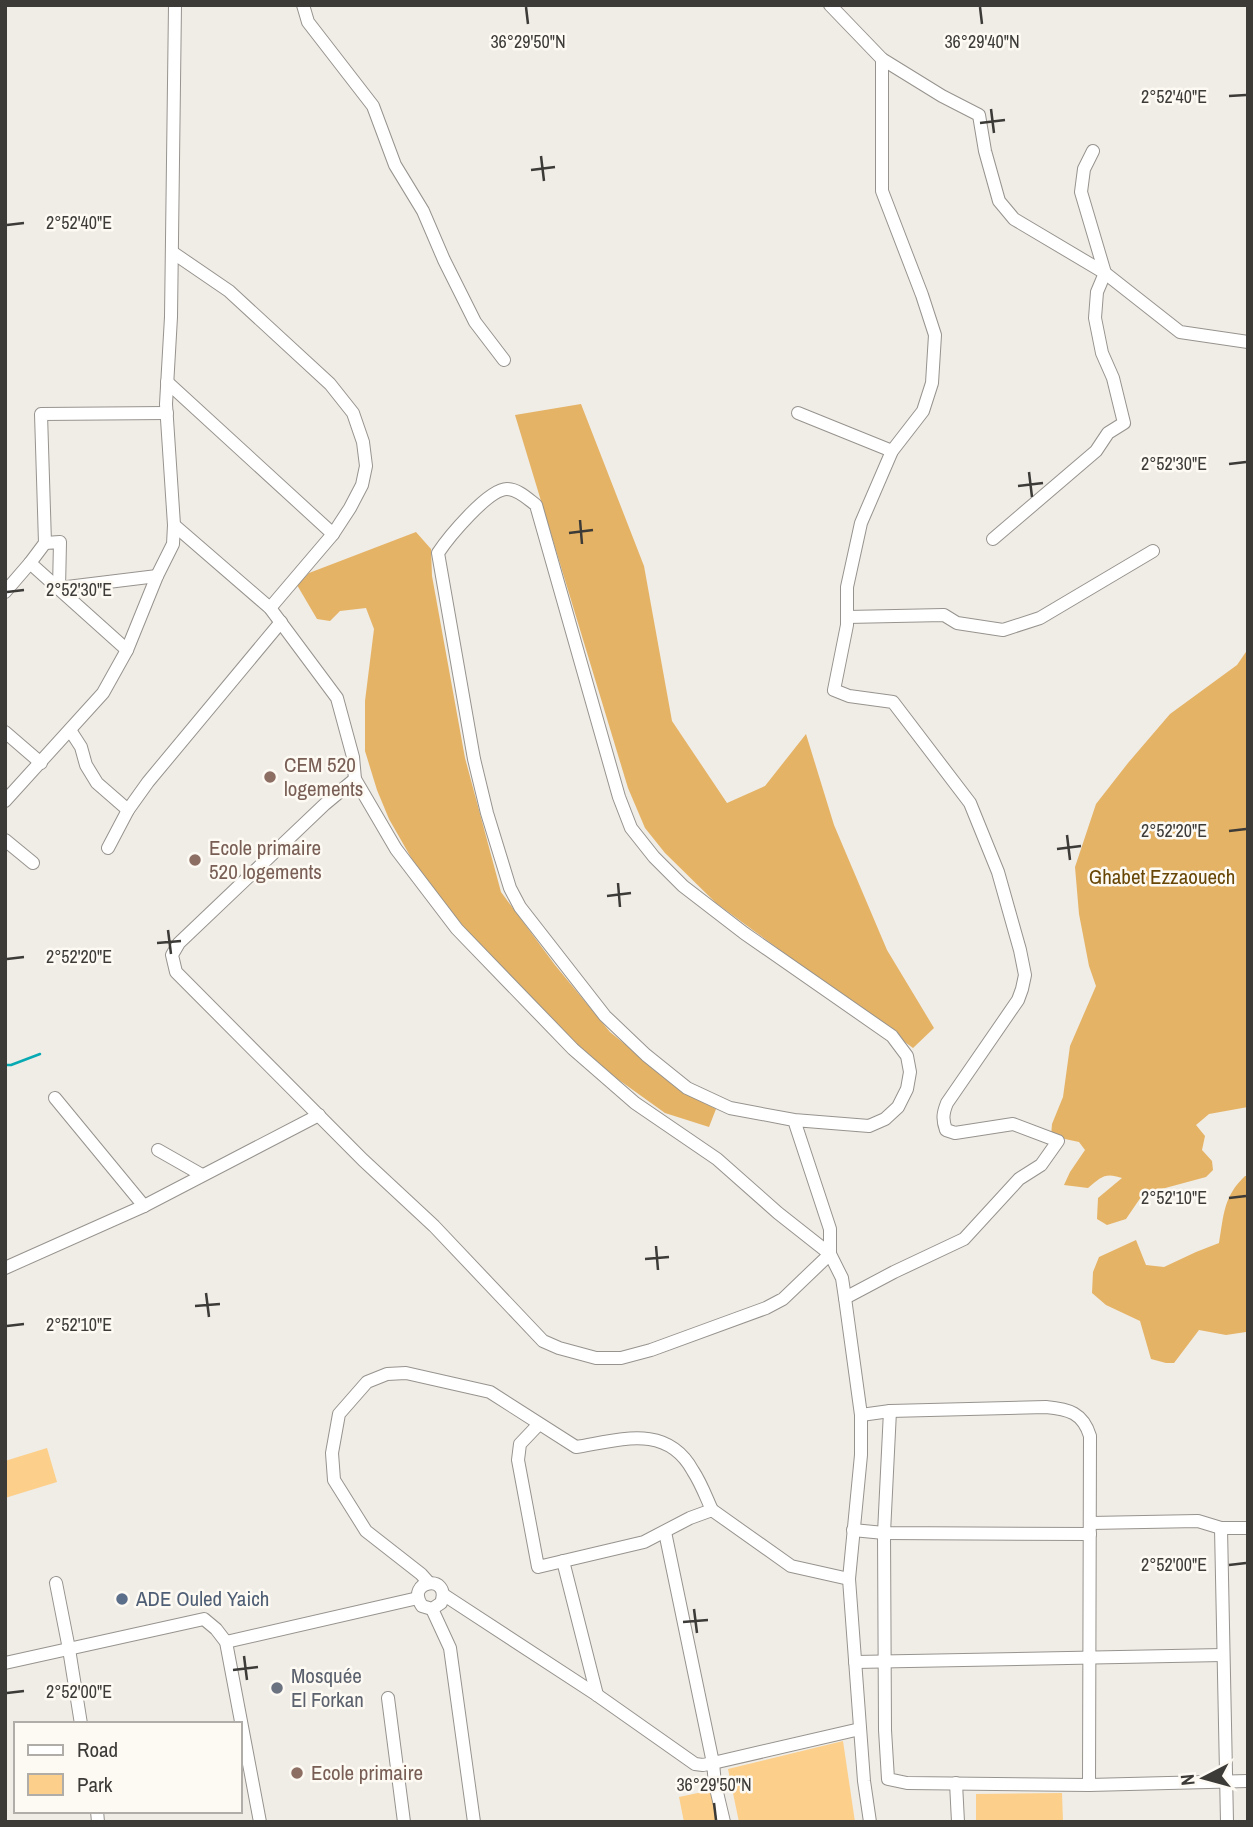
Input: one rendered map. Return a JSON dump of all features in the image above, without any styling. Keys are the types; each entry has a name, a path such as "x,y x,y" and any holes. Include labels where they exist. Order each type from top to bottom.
{"street":[{"path":"5,801 103,693 127,650 173,544 167,382 171,317 175,5"},
{"path":"303,5 308,22 373,106 395,165 423,211 475,322 504,359"},
{"path":"830,5 882,59 979,115 985,151 999,201 1014,219 1105,273 1180,332 1248,342"},
{"path":"845,1298 964,1239 1019,1180 1041,1165 1058,1141 1013,1124 955,1133 946,1130 942,1121 947,1103 1018,1000 1025,975 1020,950 998,872 970,803 893,702 849,696 834,690 847,625 847,587 860,523 892,451 923,411 932,383 935,335 882,191 882,59"},
{"path":"993,539 1096,451 1108,433 1124,423 1113,378 1102,352 1095,318 1097,292 1105,273 1081,192 1084,169 1093,151"},
{"path":"172,252 229,291 330,384 353,413 363,443 366,466 362,485 350,508 332,534 270,608"},
{"path":"167,382 332,534"},
{"path":"5,592 44,543 41,414 167,413"},
{"path":"798,413 892,451"},
{"path":"508,489 521,494 536,505 619,797 631,828 653,857 683,886 744,933 892,1036 907,1056 910,1073 907,1089 898,1107 885,1119 869,1126 794,1120 730,1108 687,1088 666,1071 605,1016 520,907 510,888 474,759 438,553 448,538 496,492 508,489"},
{"path":"174,525 270,608 337,698 353,757 355,779 396,849 457,929 573,1049 635,1103 717,1159 830,1254 842,1278 861,1415 861,1455 849,1579 864,1781 870,1822"},
{"path":"44,543 60,542 59,588"},
{"path":"847,617 944,615 957,623 1003,630 1040,618 1153,551"},
{"path":"30,563 127,650"},
{"path":"59,588 157,576"},
{"path":"108,848 128,810 148,782 281,622"},
{"path":"70,730 97,783 128,810"},
{"path":"5,732 41,763"},
{"path":"355,779 325,804 179,943 172,955 176,972 363,1160 434,1226 543,1341 596,1358 621,1358 651,1350 766,1308 783,1298 830,1254 830,1229 794,1120"},
{"path":"7,845 33,863"},
{"path":"55,1098 144,1206"},
{"path":"5,1268 144,1206 319,1115"},
{"path":"158,1150 202,1175"},
{"path":"849,1579 791,1566 712,1510 693,1469 680,1452 660,1440 634,1437 576,1447 490,1392 406,1373 387,1374 367,1382 339,1414 332,1453 334,1480 366,1531 429,1583 440,1587 444,1595 597,1695 695,1764 713,1763 860,1729"},
{"path":"861,1415 890,1411 1046,1407 1072,1412 1085,1423 1090,1437 1089,1785"},
{"path":"888,1779 885,1726 884,1533 890,1411"},
{"path":"539,1424 520,1444 517,1460 538,1567 644,1542 690,1518 712,1510"},
{"path":"853,1530 884,1533 1090,1528 1198,1521 1221,1528 1248,1528"},
{"path":"1221,1528 1227,1822"},
{"path":"665,1532 724,1822"},
{"path":"563,1561 597,1695"},
{"path":"56,1583 81,1722"},
{"path":"429,1583 419,1590 418,1598 422,1606 432,1609 442,1603 444,1595"},
{"path":"226,1642 418,1598"},
{"path":"432,1609 450,1648 474,1822"},
{"path":"5,1663 204,1619 226,1642 241,1722"},
{"path":"855,1662 1223,1655"},
{"path":"388,1698 404,1822"},
{"path":"242,1727 260,1822"},
{"path":"864,1781 888,1779 906,1783 1089,1785 1248,1781"},
{"path":"956,1783 958,1822"}],"green space":[{"path":"581,404 644,566 672,721 727,803 765,786 806,734 834,825 887,950 934,1028 913,1048 716,903 665,853 645,828 628,788 515,415"},
{"path":"416,532 431,549 432,576 465,758 501,892 555,965 610,1032 685,1093 716,1109 709,1127 665,1113 605,1070 553,1025 449,911 413,861 389,819 365,751 365,701 374,629 366,608 340,611 330,621 317,619 297,585 309,573"},
{"name":"Ghabet Ezzaouech","path":"1248,649 1248,1107 1209,1114 1196,1125 1205,1136 1202,1150 1212,1161 1213,1170 1206,1177 1143,1194 1126,1219 1107,1225 1097,1219 1098,1198 1122,1178 1111,1175 1104,1177 1088,1188 1064,1185 1085,1150 1079,1142 1051,1136 1052,1124 1063,1097 1070,1046 1096,986 1089,966 1079,914 1075,867 1096,804 1128,763 1170,714 1237,665"},
{"path":"1245,1176 1248,1176 1248,1329 1246,1332 1226,1335 1199,1330 1174,1363 1151,1359 1140,1321 1106,1305 1092,1293 1093,1272 1099,1257 1136,1240 1146,1265 1164,1267 1219,1243 1228,1199"},
{"path":"47,1448 57,1482 5,1498 5,1461"},
{"path":"843,1741 855,1822 739,1822 728,1769"},
{"path":"712,1790 718,1822 684,1822 679,1797"},
{"path":"1062,1793 1063,1822 976,1822 976,1794"}],"waterway":[{"path":"5,1065 40,1054"}],"place":[{"name":"CEM 520 logements","path":"270,777"},
{"name":"Ecole primaire 520 logements","path":"195,860"},
{"name":"ADE Ouled Yaich","path":"122,1599"},
{"name":"Mosquée El Forkan","path":"277,1688"},
{"name":"Ecole primaire","path":"297,1773"}]}
